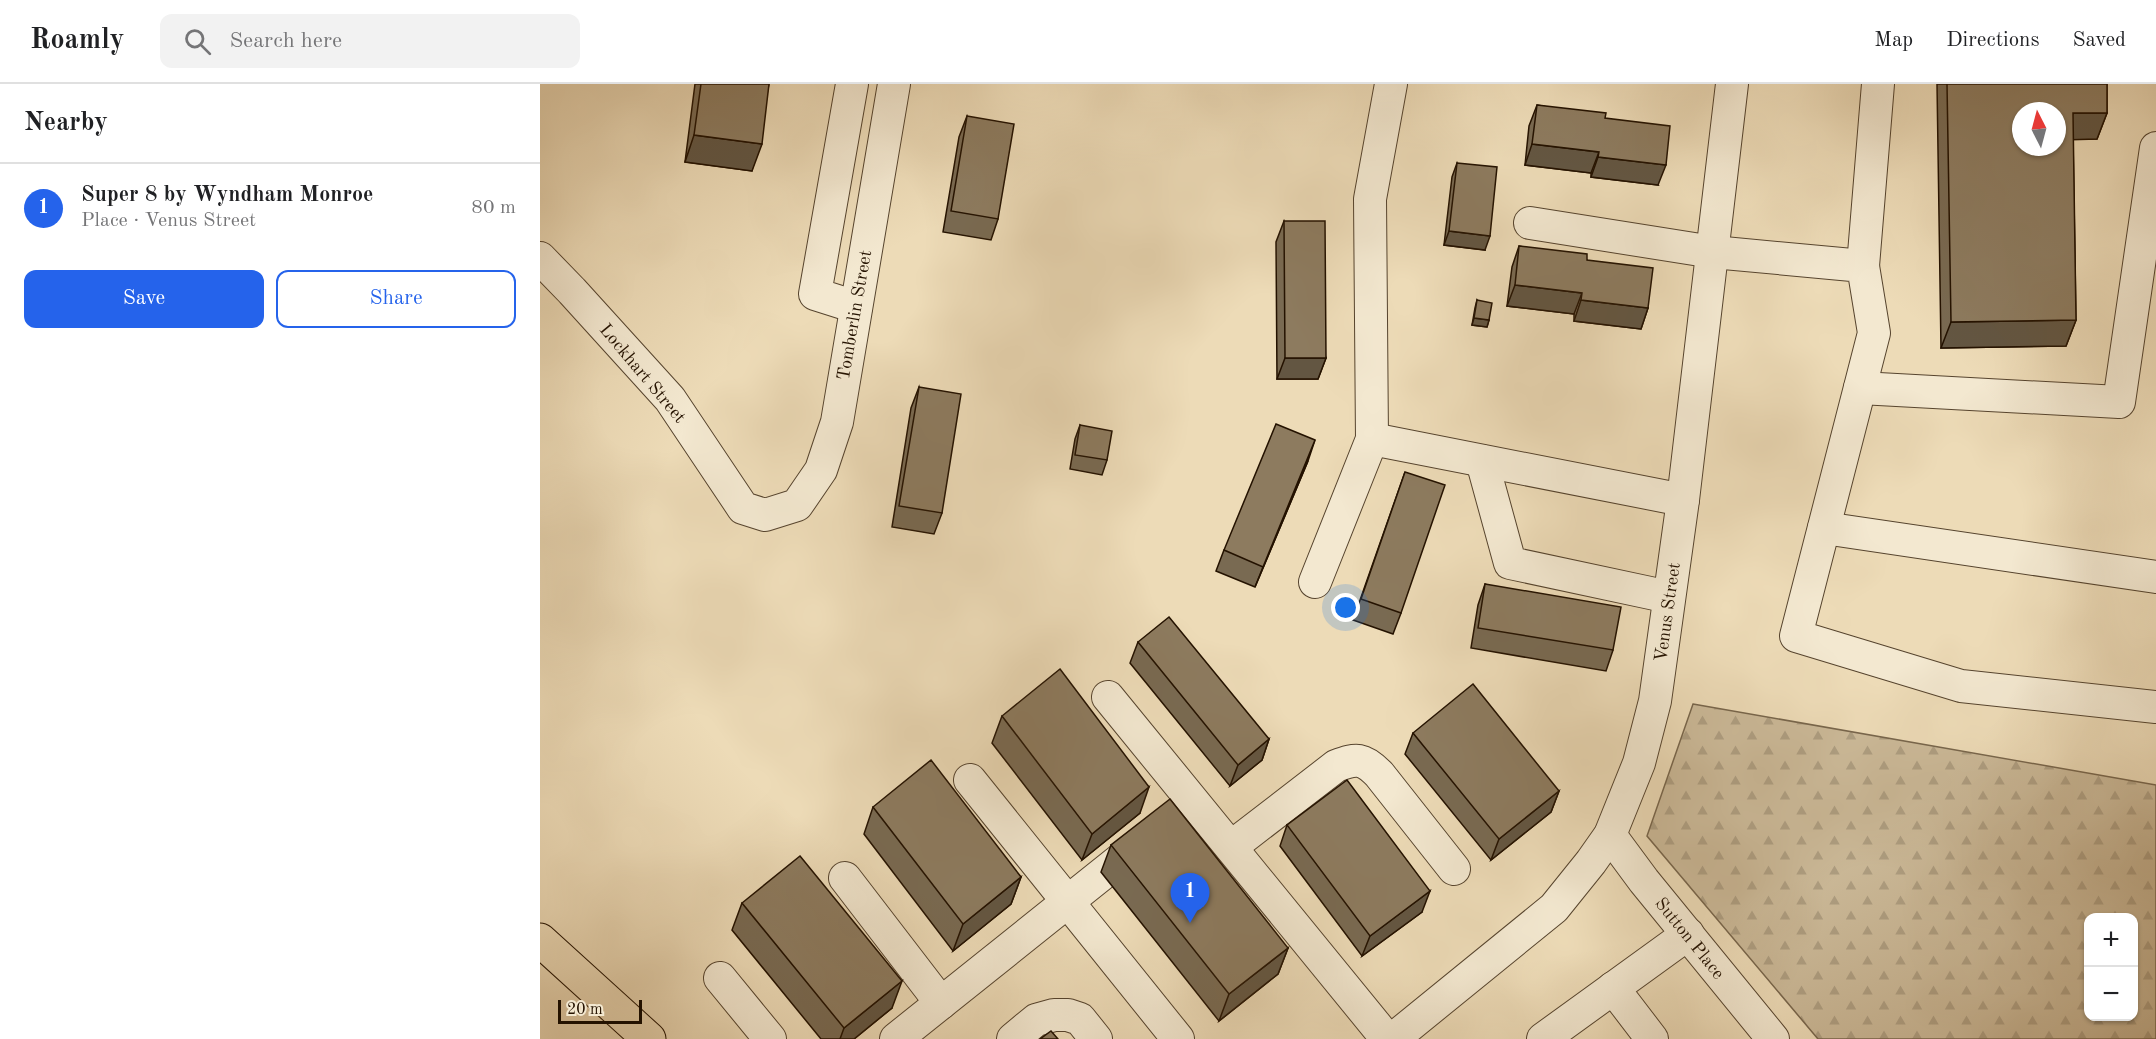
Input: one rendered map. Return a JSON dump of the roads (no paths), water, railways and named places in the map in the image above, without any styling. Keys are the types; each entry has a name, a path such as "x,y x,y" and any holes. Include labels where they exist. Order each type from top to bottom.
{"highway":[{"path":"540,940 649,1039"}],"street":[{"path":"852,84 815,294 856,307"},
{"name":"Tomberlin Street","path":"765,515 796,505 821,470 837,422 894,84"},
{"path":"1315,582 1372,439 1370,199 1391,84"},
{"name":"Venus Street","path":"1393,1039 1554,908 1610,834 1639,763 1655,701 1683,500 1732,84"},
{"path":"1878,84 1863,266 1874,333 1796,636 1961,686 2156,707"},
{"path":"1860,388 2119,402 2156,148"},
{"path":"1530,223 1713,252 1863,266"},
{"name":"Lockhart Street","path":"540,258 670,399 743,508 765,515"},
{"path":"1372,439 1683,500"},
{"path":"1482,461 1510,563 1669,597"},
{"path":"1824,528 2156,577"},
{"path":"1108,697 1175,815 1231,847 1387,1039"},
{"path":"1231,847 1336,766 1351,760 1367,762 1379,774 1454,869"},
{"path":"970,780 1178,1039"},
{"path":"896,1039 1175,815"},
{"name":"Sutton Place","path":"1610,834 1773,1039"},
{"path":"845,878 941,1003"},
{"path":"1543,1039 1688,934"},
{"path":"720,978 770,1039"},
{"path":"1613,988 1652,1039"},
{"path":"1012,1039 1036,1020 1054,1015 1068,1015 1080,1019 1096,1039"}],"place":[{"name":"Super 8 by Wyndham Monroe","path":"1190,923"}]}
